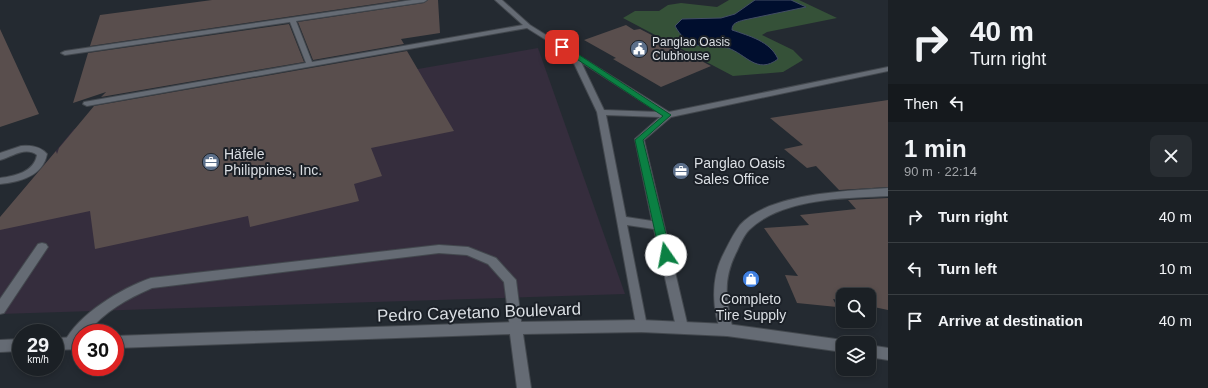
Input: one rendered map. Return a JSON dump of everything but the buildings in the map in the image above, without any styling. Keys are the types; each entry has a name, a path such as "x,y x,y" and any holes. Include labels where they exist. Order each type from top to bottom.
{"street":[{"path":"65,53 424,0"},
{"path":"498,0 528,26 668,115"},
{"path":"292,19 310,65"},
{"path":"86,104 528,26"},
{"path":"573,54 601,112 641,326"},
{"path":"601,112 668,115 888,69"},
{"path":"668,115 639,140 682,328"},
{"path":"0,156 9,152 27,149 34,149 42,154 40,164 34,169 18,178 0,182"},
{"path":"727,330 721,299 721,278 728,256 745,227 763,215 786,204 833,196 888,192"},
{"path":"622,220 659,226"},
{"path":"0,309 42,247"},
{"path":"88,324 90,320 118,298 151,283 439,248 468,251 492,261 510,280 524,388"},
{"name":"Pedro Cayetano Boulevard","path":"124,342 516,328 641,326 727,330 836,345"},
{"path":"0,346 12,345"},
{"path":"876,352 888,354"}],"shaded area":[{"path":"538,48 625,294 0,314 0,218 74,129"}],"green space":[{"path":"729,0 799,0 837,18 767,32 762,35 793,50 803,60 783,72 733,76 623,18 635,11 659,11 668,5 681,3 717,7"}],"water":[{"path":"755,0 791,0 806,7 744,20 734,24 732,30 758,40 770,48 778,59 771,63 764,65 752,62 728,48 697,45 687,41 675,26 682,19 721,18 735,14"}],"place":[{"name":"Panglao Oasis Clubhouse","path":"639,49"},
{"name":"Häfele Philippines, Inc.","path":"211,162"},
{"name":"Panglao Oasis Sales Office","path":"681,171"},
{"name":"Completo Tire Supply","path":"751,279"}],"route":[{"path":"562,47 668,115 639,140 666,255"}]}
